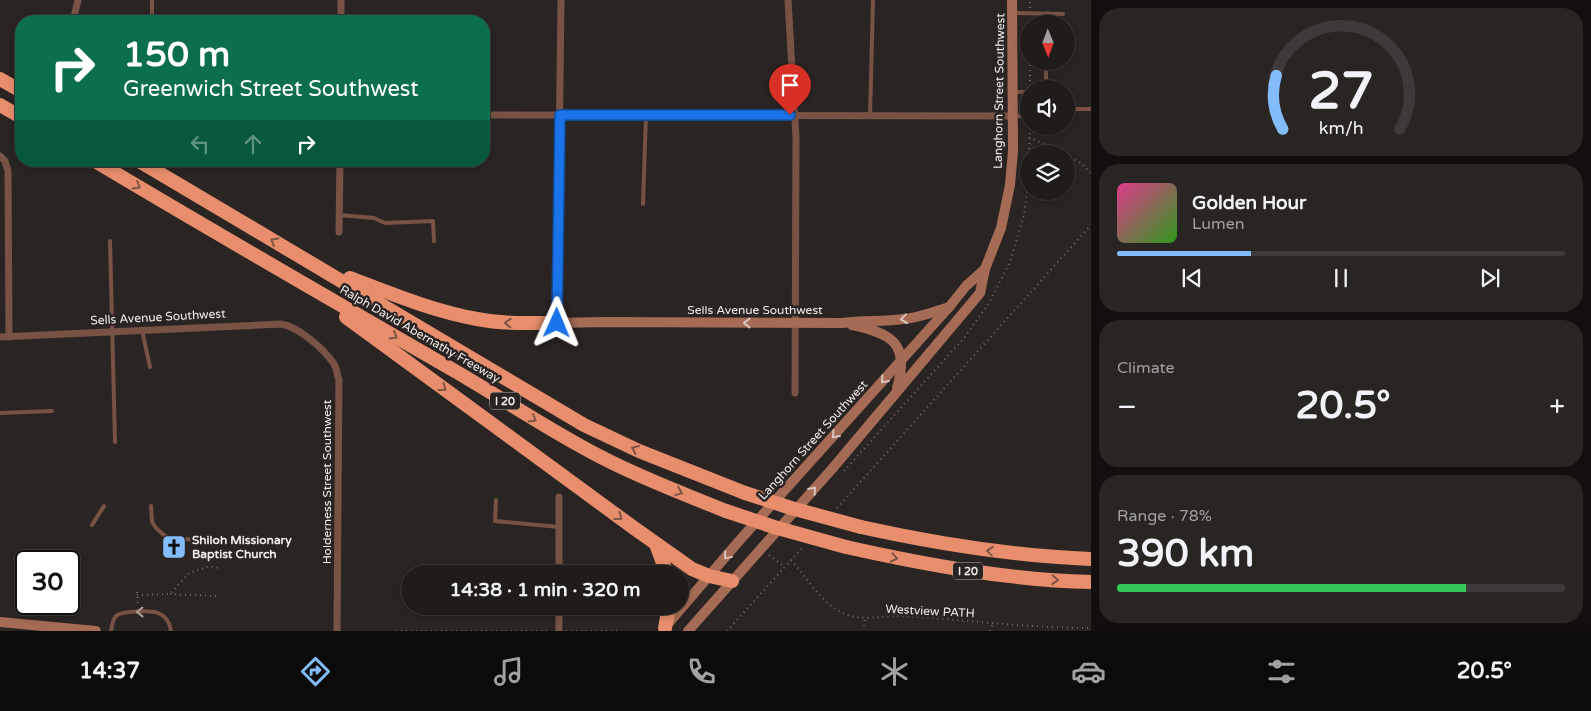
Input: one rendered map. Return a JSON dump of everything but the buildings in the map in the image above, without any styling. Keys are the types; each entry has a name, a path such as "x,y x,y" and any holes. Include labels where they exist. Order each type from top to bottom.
{"highway":[{"path":"0,79 15,88"},
{"path":"0,105 15,114"},
{"name":"Ralph David Abernathy Freeway","path":"105,167 291,277 454,370 539,423 642,477 726,511 846,547 946,568 996,575 1091,582"},
{"name":"Ralph David Abernathy Freeway","path":"149,167 584,425 639,451 745,493 861,528 979,550 1053,558 1091,559"},
{"path":"316,266 453,314 504,323 557,323"},
{"path":"291,277 692,569 710,576 732,581"},
{"path":"656,544 664,565"},
{"path":"664,630 667,615"}],"street":[{"path":"74,15 78,0"},
{"path":"341,15 342,0"},
{"path":"557,323 561,0"},
{"path":"788,0 795,116 796,393"},
{"name":"Langhorn Street Southwest","path":"688,631 832,469 980,293 985,269 1001,228 1011,177 1012,0"},
{"path":"490,115 1012,116"},
{"path":"0,156 5,161 8,171 9,337"},
{"path":"339,232 340,167"},
{"name":"Langhorn Street Southwest","path":"664,630 966,286 985,269"},
{"name":"Sells Avenue Southwest","path":"557,323 843,323 901,320 922,316 950,306"},
{"path":"843,323 880,332 892,340 900,350 900,377 895,394"},
{"name":"Sells Avenue Southwest","path":"0,337 281,324 298,329 312,342"},
{"name":"Holderness Street Southwest","path":"312,342 327,355 335,366 338,380 337,631"},
{"path":"559,497 559,565"},
{"path":"559,615 559,631"},
{"path":"3,625 96,631"}],"lane":[{"path":"152,0 152,15"},
{"path":"870,116 873,0"},
{"path":"1012,13 1064,14"},
{"path":"1046,71 1046,80"},
{"path":"1012,92 1020,91"},
{"path":"1075,109 1091,109"},
{"path":"643,204 646,115"},
{"path":"1012,116 1020,116"},
{"path":"339,215 374,218 385,222 433,221 434,241"},
{"path":"110,241 115,442"},
{"path":"142,330 150,367"},
{"path":"0,413 52,411"},
{"path":"496,500 496,521 559,527"},
{"path":"92,525 104,506"},
{"path":"151,506 152,522 156,528 165,536 174,539 221,540 247,538"},
{"path":"111,631 112,622 121,612 157,612 168,621 171,631"}],"path":[{"path":"1029,135 1029,145"},
{"path":"1029,138 1040,141 1044,145"},
{"path":"1075,160 1091,173"},
{"path":"832,514 1091,225"},
{"path":"727,631 808,541"},
{"name":"Westview PATH","path":"791,560 826,603 848,615 865,618 898,616 1061,628 1091,628"},
{"path":"170,594 188,573 207,567 220,568"},
{"path":"138,604 138,593 218,596"},
{"path":"864,626 865,618"},
{"path":"990,631 993,623"},
{"path":"396,631 552,631"},
{"path":"568,631 621,631"}],"place":[{"name":"Shiloh Missionary Baptist Church","path":"174,547"}],"route":[{"path":"557,323 560,115 790,115"}]}
